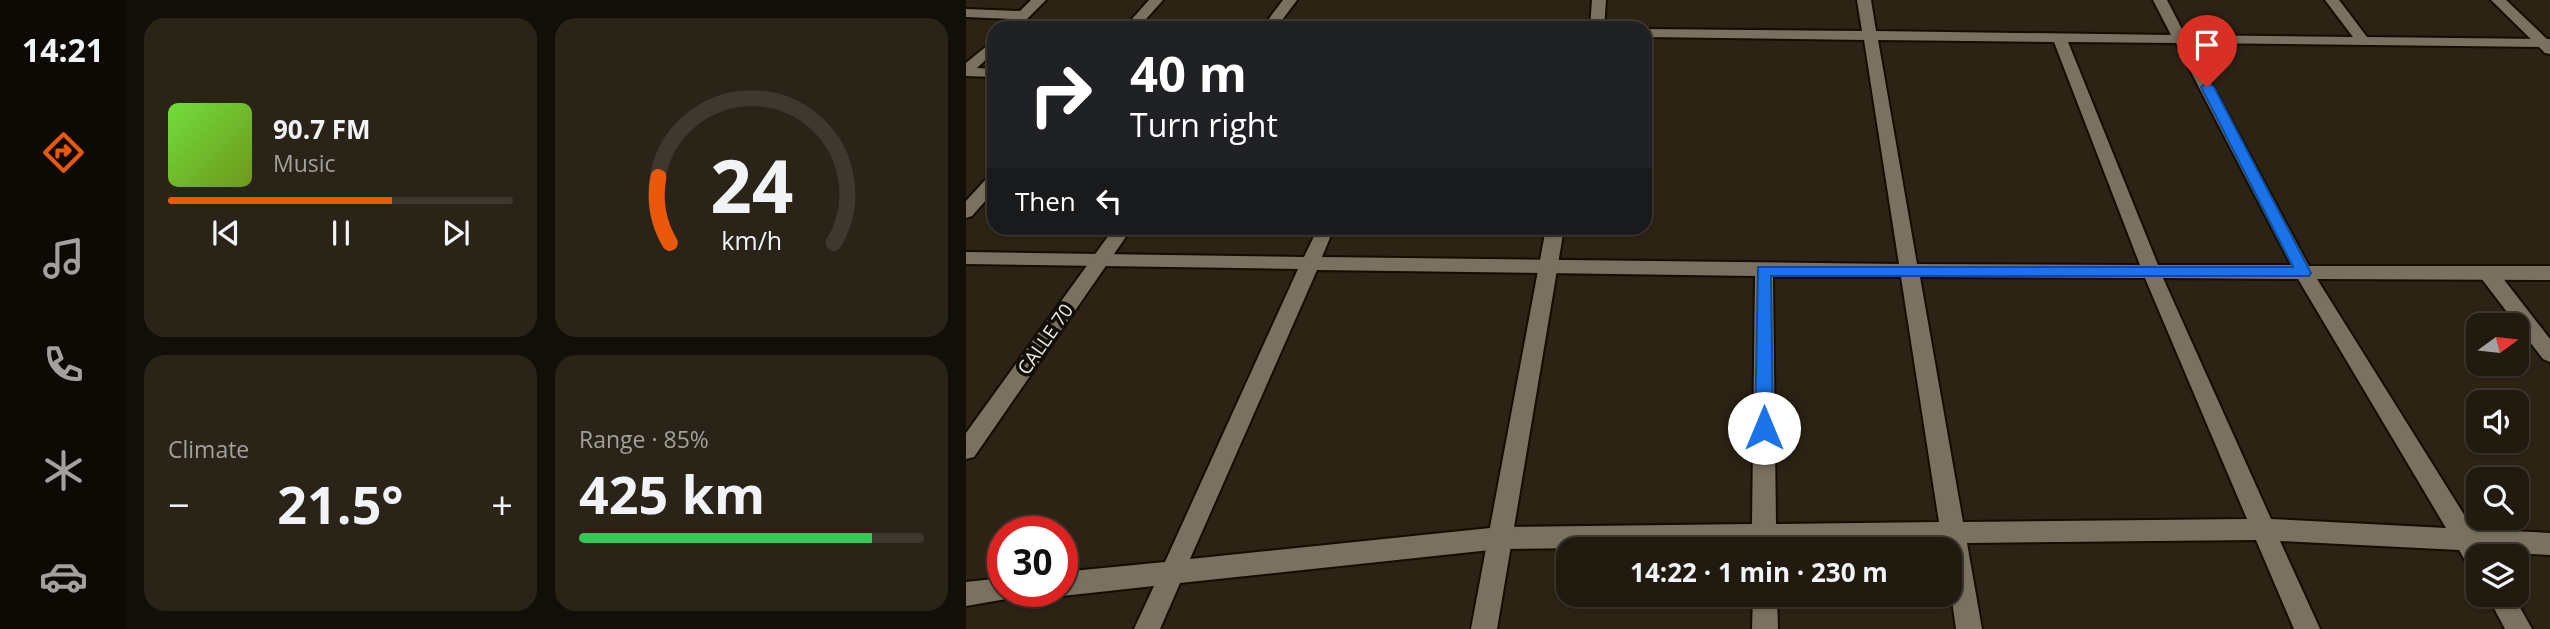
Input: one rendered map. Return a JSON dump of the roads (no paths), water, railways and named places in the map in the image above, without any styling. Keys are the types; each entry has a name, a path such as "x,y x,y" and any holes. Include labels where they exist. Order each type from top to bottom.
{"street":[{"path":"1018,21 1038,0"},
{"path":"1137,21 1156,0"},
{"path":"1274,21 1290,0"},
{"path":"1598,21 1599,0"},
{"path":"1864,0 1969,629"},
{"path":"2160,0 2304,273 2468,544"},
{"path":"2332,0 2364,42"},
{"path":"2498,0 2548,42"},
{"path":"2518,0 2548,42"},
{"path":"966,13 1024,15"},
{"path":"1652,33 2183,41 2548,42"},
{"path":"2060,39 2152,273 2307,629"},
{"path":"966,72 987,51"},
{"path":"966,72 987,73"},
{"path":"966,212 987,189"},
{"name":"CALLE 70","path":"966,450 1118,235"},
{"path":"1147,629 1323,235"},
{"path":"1484,629 1545,268 1553,235"},
{"path":"966,258 1764,271 2550,273"},
{"path":"1764,271 1764,537"},
{"path":"2488,273 2550,354"},
{"path":"1848,537 1953,532 2264,529 2466,549"},
{"path":"1078,582 1500,538 1556,539"},
{"path":"2529,546 2550,544"},
{"path":"966,594 987,592"},
{"path":"1765,607 1765,629"},
{"path":"2506,607 2519,629"}]}
